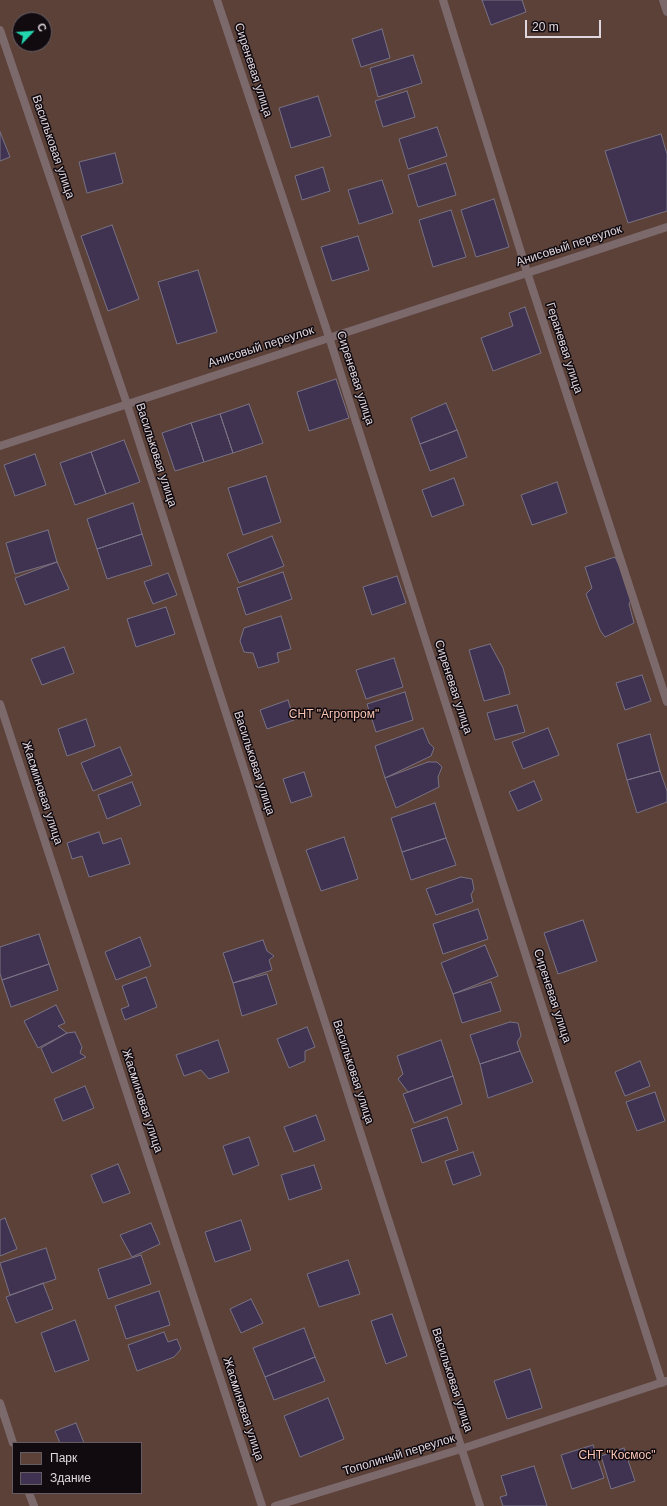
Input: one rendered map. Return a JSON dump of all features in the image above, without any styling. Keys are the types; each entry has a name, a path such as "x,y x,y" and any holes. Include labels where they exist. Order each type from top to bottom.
{"lane":[{"name":"Сиреневая улица","path":"217,0 329,337 665,1382"},
{"name":"Гераневая улица","path":"443,0 527,272 667,702"},
{"path":"663,0 667,12"},
{"name":"Васильковая улица","path":"0,30 127,404 480,1506"},
{"name":"Анисовый переулок","path":"0,446 667,227"},
{"name":"Жасминовая улица","path":"0,704 262,1506"},
{"name":"Тополиный переулок","path":"275,1506 461,1449 665,1382"},
{"path":"0,1403 13,1442"},
{"path":"30,1494 34,1506"}],"green space":[{"name":"СНТ \"Агропром\"","path":"0,0 667,0 667,1506 0,1506"}],"building":[{"path":"482,0 522,0 526,12 491,25"},
{"path":"382,29 390,58 361,67 352,39"},
{"path":"413,55 422,83 378,97 370,68"},
{"path":"407,91 415,117 383,127 375,101"},
{"path":"318,96 331,136 291,148 279,108"},
{"path":"437,127 447,156 408,169 399,139"},
{"path":"0,132 10,157 0,161"},
{"path":"661,134 667,154 667,211 628,223 605,151"},
{"path":"115,153 123,183 87,193 79,162"},
{"path":"446,163 456,195 418,207 408,175"},
{"path":"323,167 330,191 302,200 295,176"},
{"path":"382,180 393,213 359,224 348,190"},
{"path":"494,199 509,247 476,257 461,210"},
{"path":"451,210 466,257 433,267 419,220"},
{"path":"112,225 139,299 108,311 81,236"},
{"path":"358,236 369,270 332,281 321,247"},
{"path":"198,270 217,332 177,344 158,282"},
{"path":"525,307 541,353 493,371 481,338 513,326 509,313"},
{"path":"336,379 349,418 309,431 297,392"},
{"path":"446,403 457,430 420,444 411,418"},
{"path":"249,404 263,443 233,453 220,414"},
{"path":"220,414 233,453 204,462 191,423"},
{"path":"191,423 204,462 175,471 162,433"},
{"path":"457,430 467,457 430,471 420,444"},
{"path":"124,440 140,482 106,494 91,452"},
{"path":"91,452 106,494 75,505 60,463"},
{"path":"35,454 46,485 15,496 4,465"},
{"path":"266,476 281,522 243,535 228,488"},
{"path":"454,478 464,505 432,517 422,490"},
{"path":"557,482 567,513 532,525 521,495"},
{"path":"133,503 142,534 97,549 87,519"},
{"path":"48,530 57,562 15,574 6,543"},
{"path":"142,534 152,565 107,579 97,549"},
{"path":"272,536 284,566 239,583 227,554"},
{"path":"615,557 624,575 632,598 629,604 634,623 605,637 600,630 586,594 592,588 585,567"},
{"path":"57,562 69,589 25,605 15,578"},
{"path":"283,572 292,599 246,615 237,588"},
{"path":"168,573 177,595 153,604 144,582"},
{"path":"397,576 406,603 372,615 363,587"},
{"path":"166,607 175,634 136,647 127,619"},
{"path":"281,616 291,649 277,653 279,662 258,668 253,653 244,652 240,641 244,628"},
{"path":"490,644 503,668 510,694 484,701 469,650"},
{"path":"64,647 74,673 42,685 31,659"},
{"path":"394,658 403,687 366,699 356,670"},
{"path":"642,675 651,701 625,710 616,683"},
{"path":"405,692 413,720 376,732 367,704"},
{"path":"288,700 294,720 267,729 260,710"},
{"path":"517,705 525,732 495,740 487,713"},
{"path":"86,719 95,746 67,756 58,729"},
{"path":"423,728 429,743 434,748 431,756 385,778 375,746"},
{"path":"548,728 559,755 523,769 512,742"},
{"path":"650,734 660,771 627,780 617,744"},
{"path":"120,747 132,775 93,791 81,763"},
{"path":"428,762 437,762 442,767 438,777 439,787 396,808 385,778"},
{"path":"660,771 667,791 667,802 637,813 627,780"},
{"path":"304,772 312,796 291,803 283,779"},
{"path":"534,781 542,800 518,811 509,792"},
{"path":"132,782 141,805 107,819 98,795"},
{"path":"435,803 446,838 402,852 391,818"},
{"path":"99,832 103,844 121,838 130,864 89,877 82,856 72,859 67,843"},
{"path":"344,837 358,879 321,891 306,850"},
{"path":"446,838 456,865 411,880 402,852"},
{"path":"461,877 472,879 474,889 471,895 473,902 436,915 426,889"},
{"path":"478,909 488,939 443,954 433,924"},
{"path":"583,920 597,961 558,974 544,933"},
{"path":"39,934 49,964 2,980 0,973 0,947"},
{"path":"140,937 151,966 116,980 105,952"},
{"path":"263,940 267,951 274,956 269,960 272,970 233,983 223,953"},
{"path":"485,945 498,976 453,994 441,963"},
{"path":"49,964 58,990 11,1007 2,980"},
{"path":"267,974 277,1004 242,1016 233,983"},
{"path":"146,977 157,1007 125,1020 121,1009 129,1006 122,986"},
{"path":"491,982 501,1011 462,1023 453,994"},
{"path":"56,1005 65,1023 58,1026 67,1033 38,1048 24,1021"},
{"path":"510,1022 518,1023 521,1036 517,1042 520,1051 480,1064 470,1035"},
{"path":"307,1027 315,1047 305,1051 305,1061 289,1068 277,1039"},
{"path":"75,1032 82,1047 80,1053 86,1057 52,1073 41,1048 67,1033"},
{"path":"218,1040 229,1072 209,1079 201,1070 184,1076 176,1055"},
{"path":"441,1040 453,1076 408,1092 398,1079 403,1074 397,1056"},
{"path":"520,1051 533,1082 488,1098 480,1064"},
{"path":"640,1061 650,1086 625,1096 615,1072"},
{"path":"453,1076 462,1104 414,1123 403,1094"},
{"path":"85,1086 94,1108 63,1121 54,1099"},
{"path":"655,1092 665,1121 637,1131 626,1102"},
{"path":"316,1115 325,1140 294,1152 284,1127"},
{"path":"447,1117 458,1150 422,1163 411,1129"},
{"path":"249,1137 259,1165 233,1175 223,1146"},
{"path":"473,1152 481,1175 453,1185 445,1161"},
{"path":"118,1164 130,1193 103,1203 91,1175"},
{"path":"314,1165 322,1189 289,1200 281,1175"},
{"path":"5,1218 17,1249 0,1256 0,1220"},
{"path":"241,1220 251,1250 215,1262 205,1232"},
{"path":"151,1223 160,1244 132,1257 120,1235"},
{"path":"46,1248 56,1279 10,1295 0,1263"},
{"path":"141,1255 151,1284 108,1299 98,1269"},
{"path":"348,1260 360,1294 319,1307 307,1274"},
{"path":"43,1283 53,1309 16,1323 6,1297"},
{"path":"159,1291 170,1325 126,1339 115,1306"},
{"path":"251,1299 263,1323 241,1333 230,1309"},
{"path":"392,1314 407,1356 386,1364 371,1321"},
{"path":"75,1320 89,1360 55,1372 41,1333"},
{"path":"304,1328 315,1357 265,1377 253,1348"},
{"path":"164,1332 168,1342 177,1339 181,1349 174,1357 137,1371 128,1345"},
{"path":"315,1357 325,1381 274,1400 265,1377"},
{"path":"530,1369 542,1408 507,1419 494,1381"},
{"path":"328,1398 344,1439 300,1457 284,1416"},
{"path":"76,1423 84,1442 60,1442 55,1431"},
{"path":"593,1445 604,1478 572,1489 561,1455"},
{"path":"624,1448 635,1481 611,1489 601,1456"},
{"path":"534,1466 547,1506 503,1506 500,1497 507,1495 501,1476"}],"park label":[{"name":"СНТ \"Космос\"","path":"617,1456"}]}
